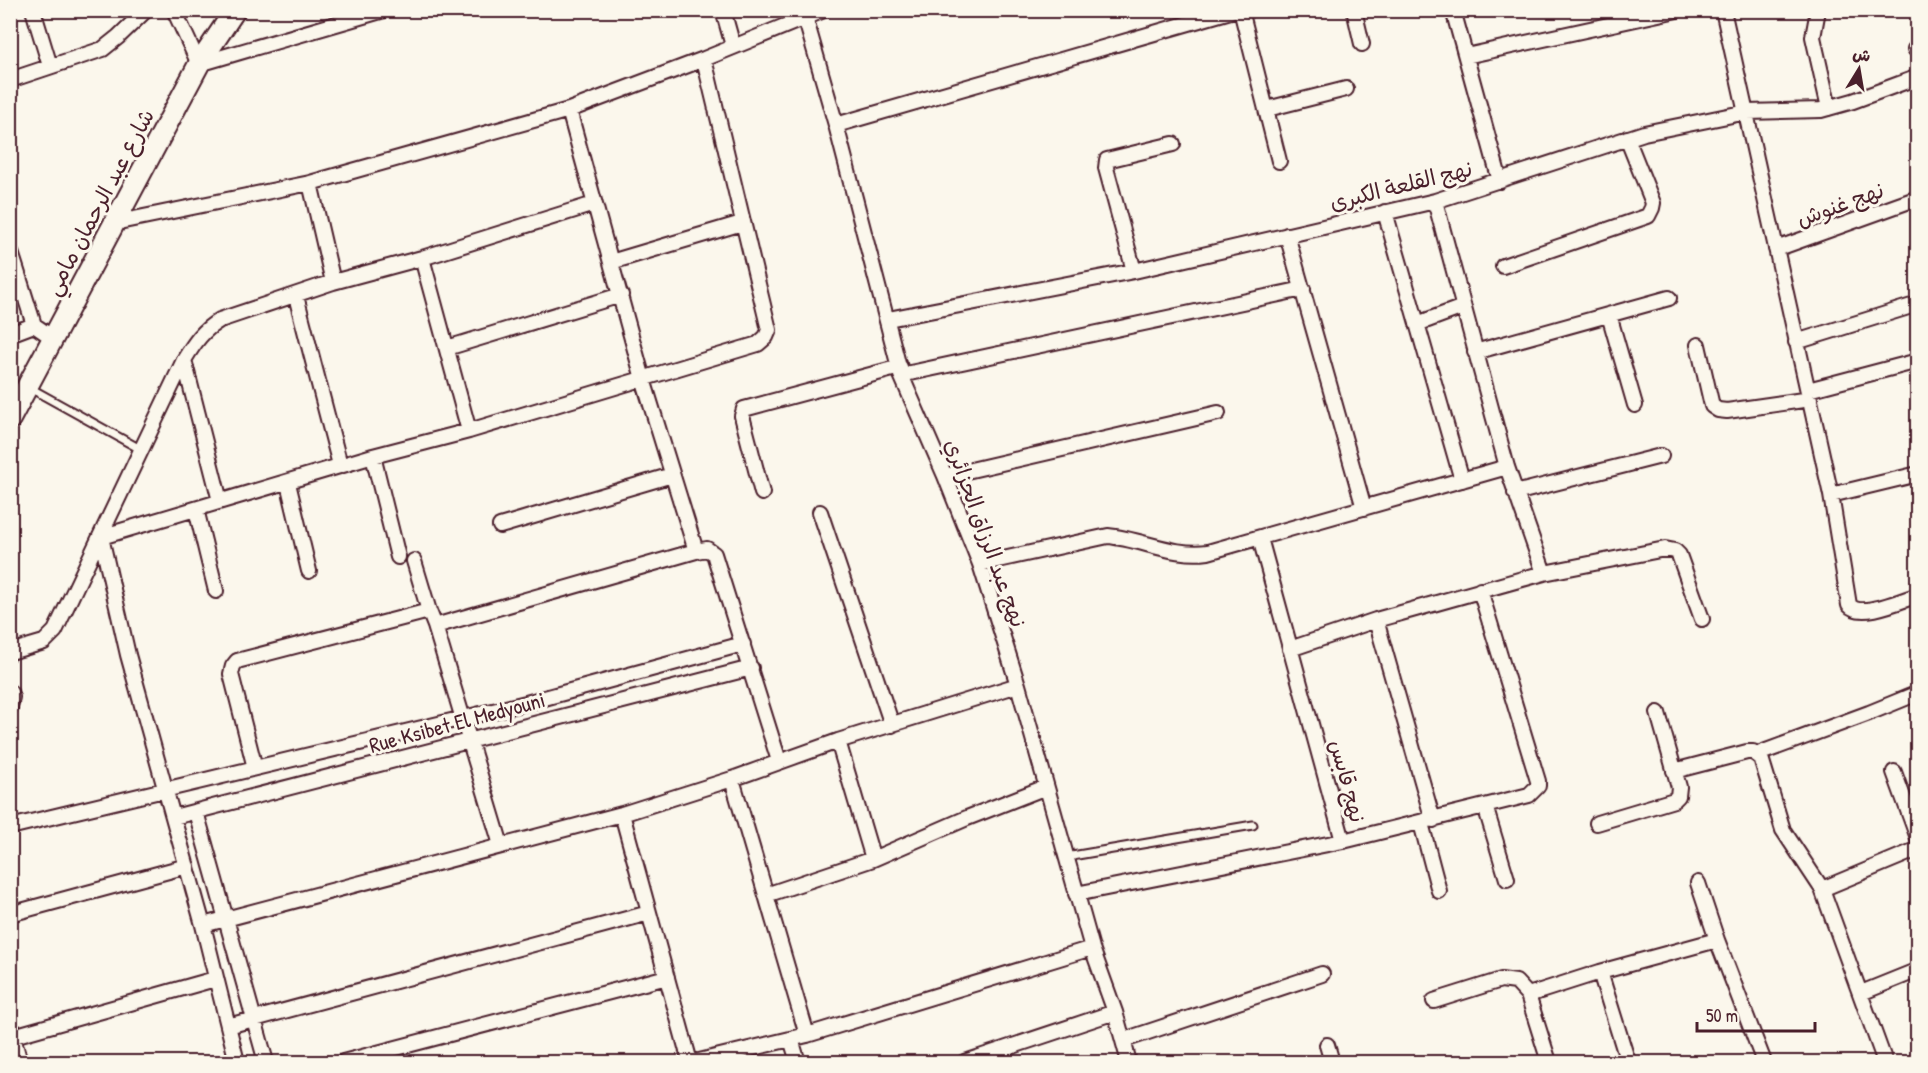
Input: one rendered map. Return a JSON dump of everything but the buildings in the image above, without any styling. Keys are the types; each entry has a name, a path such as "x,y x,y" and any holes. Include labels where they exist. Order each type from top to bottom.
{"street":[{"path":"33,10 50,66"},
{"path":"10,80 103,49 118,38 146,10"},
{"path":"174,10 200,64 384,10"},
{"name":"شارع عبد الرحمان مامي","path":"10,419 200,64 235,10"},
{"path":"723,10 733,46"},
{"path":"114,223 310,183 569,110 704,59 824,10"},
{"path":"836,125 1234,10"},
{"path":"1240,10 1279,161"},
{"path":"1354,10 1362,44"},
{"path":"1453,10 1500,181"},
{"path":"1466,56 1677,10"},
{"path":"1723,10 1831,495 1849,605 1852,609 1865,611 1917,595"},
{"path":"1818,10 1813,37 1829,108"},
{"name":"نهج عبد الرزاق الجزائري","path":"805,17 901,371 980,564 1018,685 1092,948 1115,1012 1129,1062"},
{"path":"101,537 758,344 769,330 704,59"},
{"name":"نهج القلعة الكبرى","path":"888,319 1134,271 1435,201 1627,138 1746,112 1829,108 1917,77"},
{"path":"1267,109 1346,89"},
{"path":"569,110 643,379 696,551"},
{"path":"1503,266 1648,216 1653,203 1627,138"},
{"path":"1134,271 1106,168 1107,160 1173,144"},
{"path":"310,183 333,282"},
{"name":"نهج غنوش","path":"1776,249 1917,198"},
{"path":"1435,201 1507,467 1544,573"},
{"path":"10,652 44,642 56,632 184,360 205,329 220,320 333,282 422,258 594,204"},
{"path":"1385,212 1462,480"},
{"path":"611,262 742,224"},
{"path":"1287,235 1364,508"},
{"path":"10,249 34,325 53,338"},
{"path":"422,258 469,430"},
{"path":"762,493 742,416 744,409 901,371 1303,289"},
{"path":"447,348 621,295"},
{"path":"296,296 340,465"},
{"path":"1475,352 1669,298"},
{"path":"1796,342 1917,304"},
{"path":"1417,324 1463,307"},
{"path":"1609,315 1635,405"},
{"path":"10,334 34,325"},
{"path":"1698,345 1712,406 1718,410 1727,411 1809,394 1917,361"},
{"path":"184,360 220,501"},
{"path":"945,476 1218,413"},
{"path":"373,456 399,557"},
{"path":"1515,493 1660,456"},
{"path":"980,564 1108,536 1196,554 1260,538 1507,467"},
{"path":"1831,495 1917,474"},
{"path":"500,526 672,475"},
{"path":"288,483 309,572"},
{"path":"196,509 216,591"},
{"path":"820,512 892,725"},
{"path":"101,537 128,655 203,925 237,1062"},
{"name":"نهج قابس","path":"1076,894 1343,841 1260,538"},
{"path":"435,626 707,549 714,554 779,761"},
{"path":"1290,649 1376,620 1480,590 1544,573 1665,549 1675,551 1683,564 1702,619"},
{"path":"414,561 464,716 501,845"},
{"path":"1343,841 1529,795 1538,786 1480,590"},
{"path":"255,768 231,674 232,666 237,661 429,611"},
{"path":"1376,620 1427,822 1439,891"},
{"name":"Rue Ksibet El Medyouni","path":"10,828 537,700 742,644"},
{"name":"Rue Ksibet El Medyouni","path":"174,817 751,668"},
{"path":"203,925 622,814 732,779 838,741 1018,685"},
{"path":"10,692 10,708"},
{"path":"1674,771 1747,752 1758,754 1917,693"},
{"path":"1597,822 1674,800 1679,792 1658,712"},
{"path":"838,741 873,860"},
{"path":"1758,754 1783,830 1822,889 1885,1062"},
{"path":"1894,772 1917,837"},
{"path":"732,779 807,1035"},
{"path":"766,895 873,860 946,827 1046,787"},
{"path":"1485,806 1507,879"},
{"path":"196,812 266,1062"},
{"path":"622,814 693,1062 807,1035 1092,948"},
{"path":"1822,889 1917,849"},
{"path":"10,914 187,866"},
{"path":"1698,883 1717,940 1764,1062"},
{"path":"228,1026 649,913"},
{"path":"1528,995 1600,972 1717,940"},
{"path":"1861,993 1917,970"},
{"path":"1600,972 1628,1062"},
{"path":"1124,1040 1322,974"},
{"path":"343,1062 667,977"},
{"path":"20,1062 11,1034 215,979"},
{"path":"1434,1000 1501,980 1516,982 1528,995 1549,1062"},
{"path":"965,1062 1115,1012"},
{"path":"791,1039 798,1062"},
{"path":"1327,1046 1332,1062"}],"lane":[{"path":"28,387 142,450"},
{"path":"1066,857 1252,825"}]}
